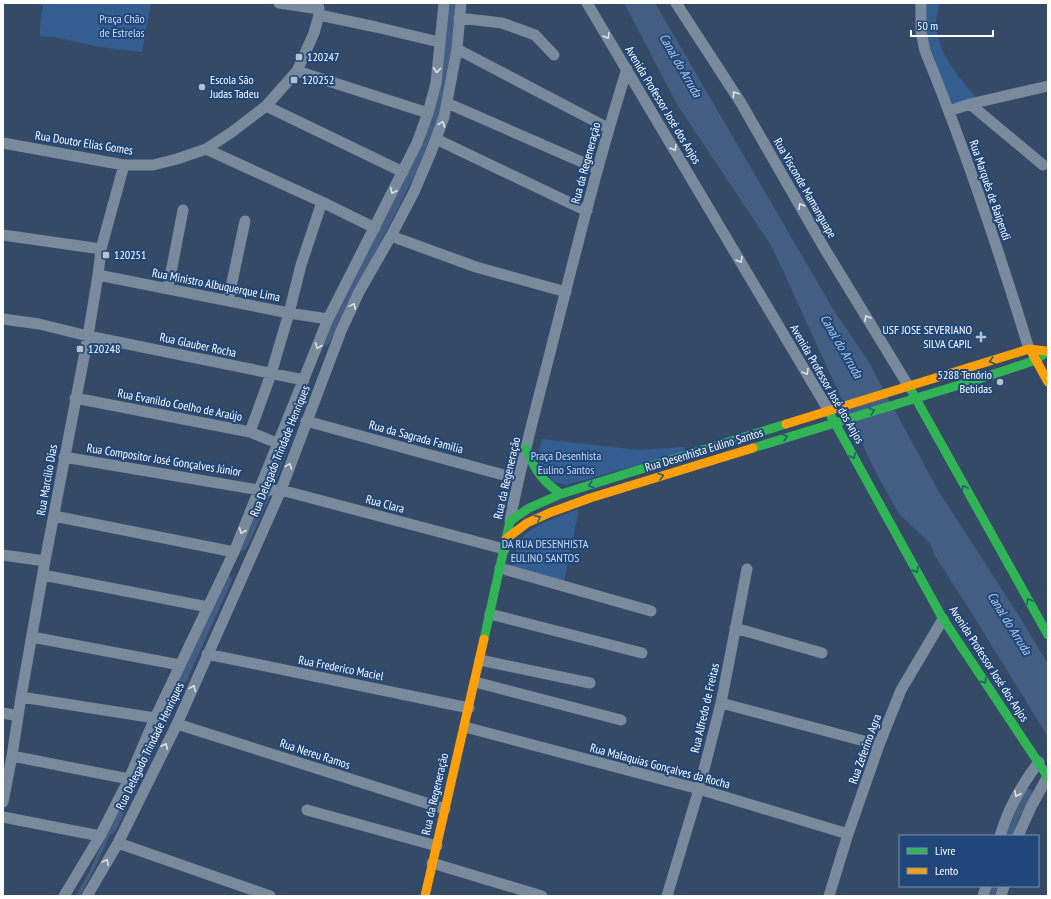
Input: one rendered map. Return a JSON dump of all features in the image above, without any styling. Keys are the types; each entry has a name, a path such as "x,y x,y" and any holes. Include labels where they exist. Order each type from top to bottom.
{"main road":[{"name":"Rua Desenhista Eulino Santos","path":"510,521 540,502 561,494 1029,349"},
{"path":"1029,349 1047,351"},
{"name":"Rua Marquês de Baipendi","path":"1029,349 1048,382"},
{"path":"1036,360 1047,351"},
{"name":"Rua Desenhista Eulino Santos","path":"505,544 527,523 590,498 1036,360"},
{"path":"909,387 1048,635"},
{"name":"Avenida Professor José dos Anjos","path":"834,409 943,619 1048,777"},
{"path":"526,449 540,478 561,494"},
{"name":"Rua da Regeneração","path":"425,896 465,727 510,521"}],"street":[{"path":"279,3 319,9 376,27 439,42"},
{"name":"Rua Delegado Trindade Henriques","path":"87,896 118,843 177,724 208,654 269,490 279,444 328,319 417,143 428,113 436,83 444,3"},
{"name":"Rua Delegado Trindade Henriques","path":"64,896 100,836 129,779 155,718 234,552 306,421 341,331 359,292 414,192 444,117 457,49 461,3"},
{"name":"Avenida Professor José dos Anjos","path":"587,3 834,409"},
{"name":"Rua Visconde Mamanguape","path":"676,3 741,103 823,246 909,387"},
{"name":"Rua Marquês de Baipendi","path":"921,3 921,32 925,51 949,111 1012,293 1029,349"},
{"name":"Rua Doutor Elias Gomes","path":"3,143 124,165 153,165 206,149 232,132 266,106 297,71 314,33 319,9"},
{"path":"459,18 502,23 535,35 554,56"},
{"path":"457,49 608,128"},
{"name":"Rua da Regeneração","path":"510,521 518,479 608,128 627,69"},
{"path":"297,71 428,113"},
{"path":"949,111 970,104 1048,86"},
{"path":"447,103 598,169"},
{"path":"970,104 1043,165"},
{"path":"266,106 403,172"},
{"path":"436,139 587,211"},
{"path":"206,149 375,228"},
{"name":"Rua Marcílio Dias","path":"3,802 42,575 88,336 101,249 124,165"},
{"path":"250,432 271,374 290,313 301,265 322,202"},
{"path":"168,288 183,210"},
{"path":"228,301 245,221"},
{"path":"3,235 101,249"},
{"path":"391,236 476,266 566,292"},
{"name":"Rua Ministro Albuquerque Lima","path":"98,275 290,313 328,319"},
{"name":"Rua Glauber Rocha","path":"3,319 39,324 88,336 304,380"},
{"name":"Rua Evanildo Coelho de Araújo","path":"75,398 250,432 279,444"},
{"name":"Rua da Sagrada Familia","path":"306,421 518,479"},
{"name":"Rua Compositor José Gonçalves Júnior","path":"64,457 269,490"},
{"name":"Rua Clara","path":"269,490 505,544"},
{"path":"54,516 234,552"},
{"path":"3,555 45,561"},
{"path":"500,568 651,611"},
{"name":"Rua Alfredo de Freitas","path":"667,896 699,789 721,703 746,569"},
{"path":"42,575 208,607"},
{"path":"490,614 642,653"},
{"name":"Rua Zeferino Agra","path":"829,896 848,834 879,745 901,690 943,619"},
{"path":"735,628 822,653"},
{"path":"32,637 180,665"},
{"name":"Rua Frederico Maciel","path":"208,654 469,708"},
{"path":"480,660 590,683"},
{"path":"475,682 621,720"},
{"path":"21,697 155,718"},
{"path":"721,703 879,745"},
{"path":"3,713 18,716"},
{"name":"Rua Nereu Ramos","path":"177,724 445,809"},
{"name":"Rua Malaquias Gonçalves da Rocha","path":"465,727 699,789 848,834"},
{"path":"12,756 129,779"},
{"path":"1000,835 1017,794 1025,780 1039,762"},
{"path":"1018,835 1031,807 1048,777"},
{"path":"306,810 436,846"},
{"path":"3,817 100,836"},
{"path":"118,843 270,896"},
{"path":"432,863 542,896"}],"green space":[{"name":"Praça Chão de Estrelas","path":"43,3 151,3 142,52 99,47 54,37 40,36"},
{"path":"924,3 939,3 936,24 941,46 950,65 977,99 953,104 947,99 926,48"},
{"name":"Praça Desenhista Eulino Santos","path":"542,439 639,450 684,447 686,452 566,485 553,482 537,460"},
{"name":"DA RUA DESENHISTA EULINO SANTOS","path":"579,509 564,582 512,568 515,553 522,537 545,522"}],"water":[{"name":"Canal do Arruda","path":"624,3 655,3 833,309 867,359 939,492 1021,619 1048,664 1048,737 935,556 930,543 899,514 873,467 772,247 678,106"}],"waterway":[{"path":"324,341 422,149 439,105 449,47 454,3"},
{"path":"242,545 266,492 290,427"},
{"path":"111,828 172,700 226,580"},
{"path":"1008,835 1013,817 1028,794"},
{"path":"78,896 91,872 111,828"},
{"path":"994,896 996,887"}],"traffic: fast":[{"path":"753,448 982,378 1036,360 1048,351"},
{"path":"911,390 1048,635"},
{"path":"830,414 943,619 1048,777"},
{"path":"484,639 510,521 529,508 561,494 786,424"},
{"path":"526,449 544,480 561,494"}],"traffic: slow":[{"path":"786,424 1029,349 1046,351"},
{"path":"1032,353 1048,382"},
{"path":"506,539 527,523 549,513 590,498 753,448"},
{"path":"425,896 484,639"}],"place":[{"name":"120247","path":"299,57"},
{"name":"120252","path":"294,80"},
{"name":"Escola São Judas Tadeu","path":"202,87"},
{"name":"120251","path":"106,255"},
{"name":"USF JOSE SEVERIANO SILVA CAPIL","path":"981,337"},
{"name":"120248","path":"80,349"},
{"name":"5288 Tenório Bebidas","path":"1000,382"}]}
